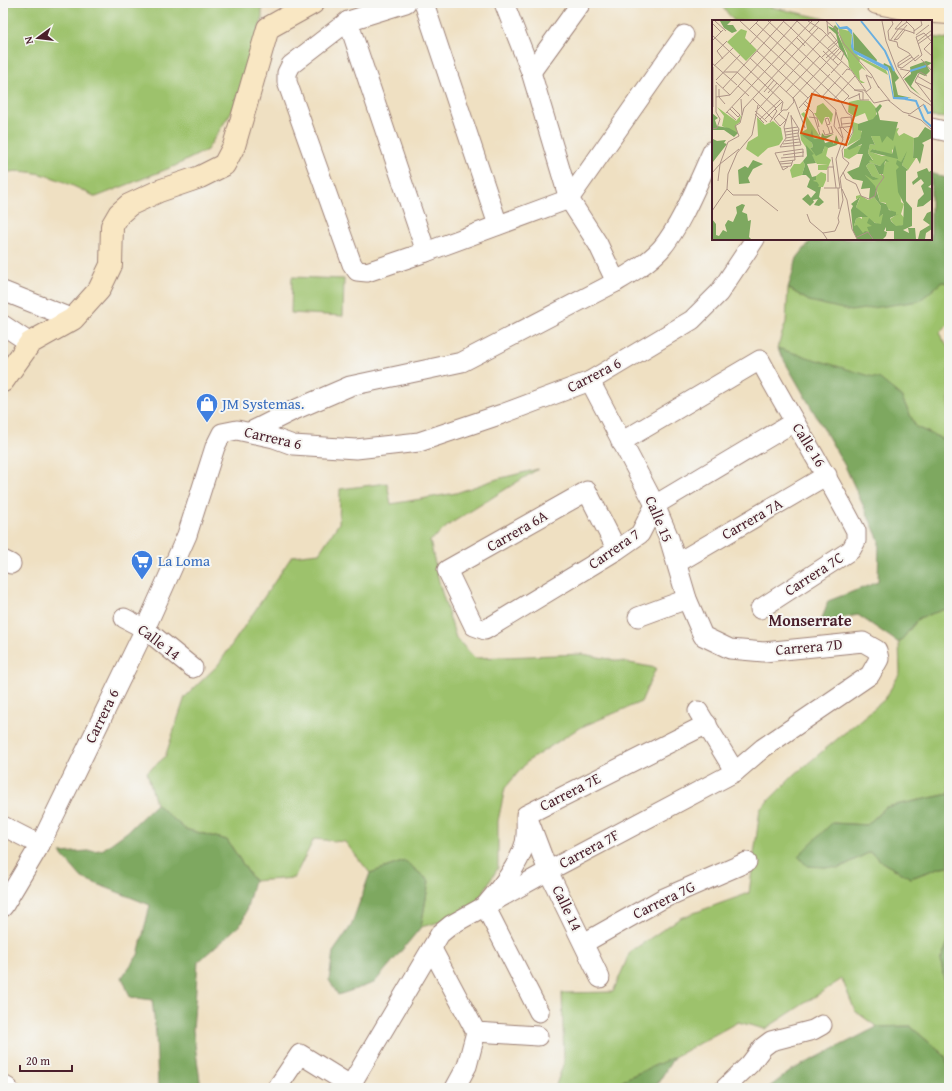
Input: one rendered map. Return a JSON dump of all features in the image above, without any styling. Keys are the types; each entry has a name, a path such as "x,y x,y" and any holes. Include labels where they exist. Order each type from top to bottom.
{"street":[{"path":"3,381 7,372 30,343 73,319 99,290 112,265 112,226 119,214 129,205 159,190 200,177 224,165 234,146 268,28 313,3"},
{"path":"406,3 348,21 291,65 287,73 287,82 352,264 358,271 367,272 426,252 569,199 684,35"},
{"path":"424,3 498,225"},
{"path":"504,3 531,72 557,166 569,199 598,244 616,282"},
{"path":"531,72 581,3"},
{"path":"876,3 920,11 949,13"},
{"path":"348,21 426,252"},
{"path":"932,128 949,132"},
{"path":"250,432 350,386 462,362 616,282 639,268 661,249 680,220 712,152"},
{"name":"Carrera 6","path":"3,907 40,845 145,629 187,534 215,447 222,433 237,430 250,432 293,446 356,449 419,442 590,381 692,320 718,293 754,240"},
{"path":"3,291 73,319"},
{"path":"3,325 30,343"},
{"name":"Calle 16","path":"621,442 760,360 794,422 827,475 856,531"},
{"name":"Calle 15","path":"590,381 655,505 669,538 687,599 703,636 730,649"},
{"path":"655,505 794,422"},
{"name":"Carrera 7A","path":"677,563 827,475"},
{"name":"Carrera 6A","path":"485,630 474,626 447,570 587,491 617,550"},
{"name":"Carrera 7","path":"485,630 617,550 640,534 655,505"},
{"name":"Carrera 7C","path":"760,609 851,550 856,541 856,531"},
{"path":"638,617 687,599"},
{"name":"Calle 14","path":"124,618 145,629 193,668"},
{"name":"Carrera 7D","path":"730,649 764,652 863,642 877,650 879,659"},
{"name":"Carrera 7F","path":"352,1087 440,934 451,924 486,906 548,870 736,772 763,748 870,675 879,659"},
{"name":"Carrera 7E","path":"486,906 508,878 518,860 525,842 526,815 702,717 736,772"},
{"name":"Calle 14","path":"526,815 548,870 600,978"},
{"path":"3,826 40,845"},
{"name":"Carrera 7G","path":"584,943 662,899 747,862"},
{"path":"486,906 539,1012"},
{"path":"432,949 476,1032 467,1066 455,1088"},
{"path":"725,1088 750,1064 763,1047 772,1041 813,1030 822,1025"},
{"path":"476,1032 538,1036"},
{"path":"277,1088 300,1054 352,1087"},
{"path":"3,1085 8,1088"}],"green space":[{"path":"3,3 262,3 262,20 235,106 207,150 175,166 96,197 63,181 51,177 15,171 3,173"},
{"path":"719,3 753,3 830,20 733,20"},
{"path":"932,37 949,39 949,118 932,117"},
{"path":"932,173 949,179 949,283 942,282 919,301 851,311 809,301 788,288 797,258 811,240 932,240"},
{"path":"292,277 344,279 343,316 291,313"},
{"path":"942,282 949,283 949,324 939,333 949,349 949,442 916,427 901,396 777,348 786,322 788,288 809,301 919,301"},
{"path":"777,348 880,379 901,396 916,427 949,442 949,608 919,618 899,643 858,615 821,622 828,601 878,582 879,540 845,466"},
{"path":"538,469 450,524 430,541 440,586 456,638 475,658 583,654 656,668 641,702 579,728 528,761 505,788 498,821 498,868 477,902 447,920 421,927 429,881 405,861 370,873 345,842 314,839 294,878 254,881 227,840 185,829 156,804 147,772 165,757 185,697 218,665 292,556 319,553 339,523 340,489 387,483 391,504 456,493 497,479"},
{"path":"948,607 949,794 886,807 867,825 832,823 839,868 870,852 885,864 911,878 941,867 949,866 949,940 941,959 946,996 949,999 949,1069 945,1056 910,1026 877,1027 855,1011 842,979 765,1029 738,1022 674,1057 605,1088 555,1088 564,1062 562,993 613,992 630,952 680,918 749,893 760,809 794,775 884,700 900,673 899,643 919,618"},
{"path":"949,794 949,866 941,867 911,878 885,864 870,852 839,868 807,866 798,856 832,823 867,825 886,807"},
{"path":"156,804 185,829 227,840 254,881 243,922 198,962 193,1030 201,1088 158,1088 156,1034 152,1000 130,997 122,977 138,955 150,905 82,878 60,853 102,850 127,832"},
{"path":"405,861 429,881 421,927 374,983 338,995 329,980 333,952 351,926 370,873"},
{"path":"949,940 949,999 946,996 941,959"},
{"path":"910,1026 945,1056 949,1069 949,1088 768,1088 792,1070 877,1027"},
{"path":"674,1057 655,1088 605,1088"}],"place":[{"name":"JM Systemas.","path":"207,424"},
{"name":"La Loma","path":"142,580"}],"district":[{"name":"Monserrate","path":"810,620"}]}
